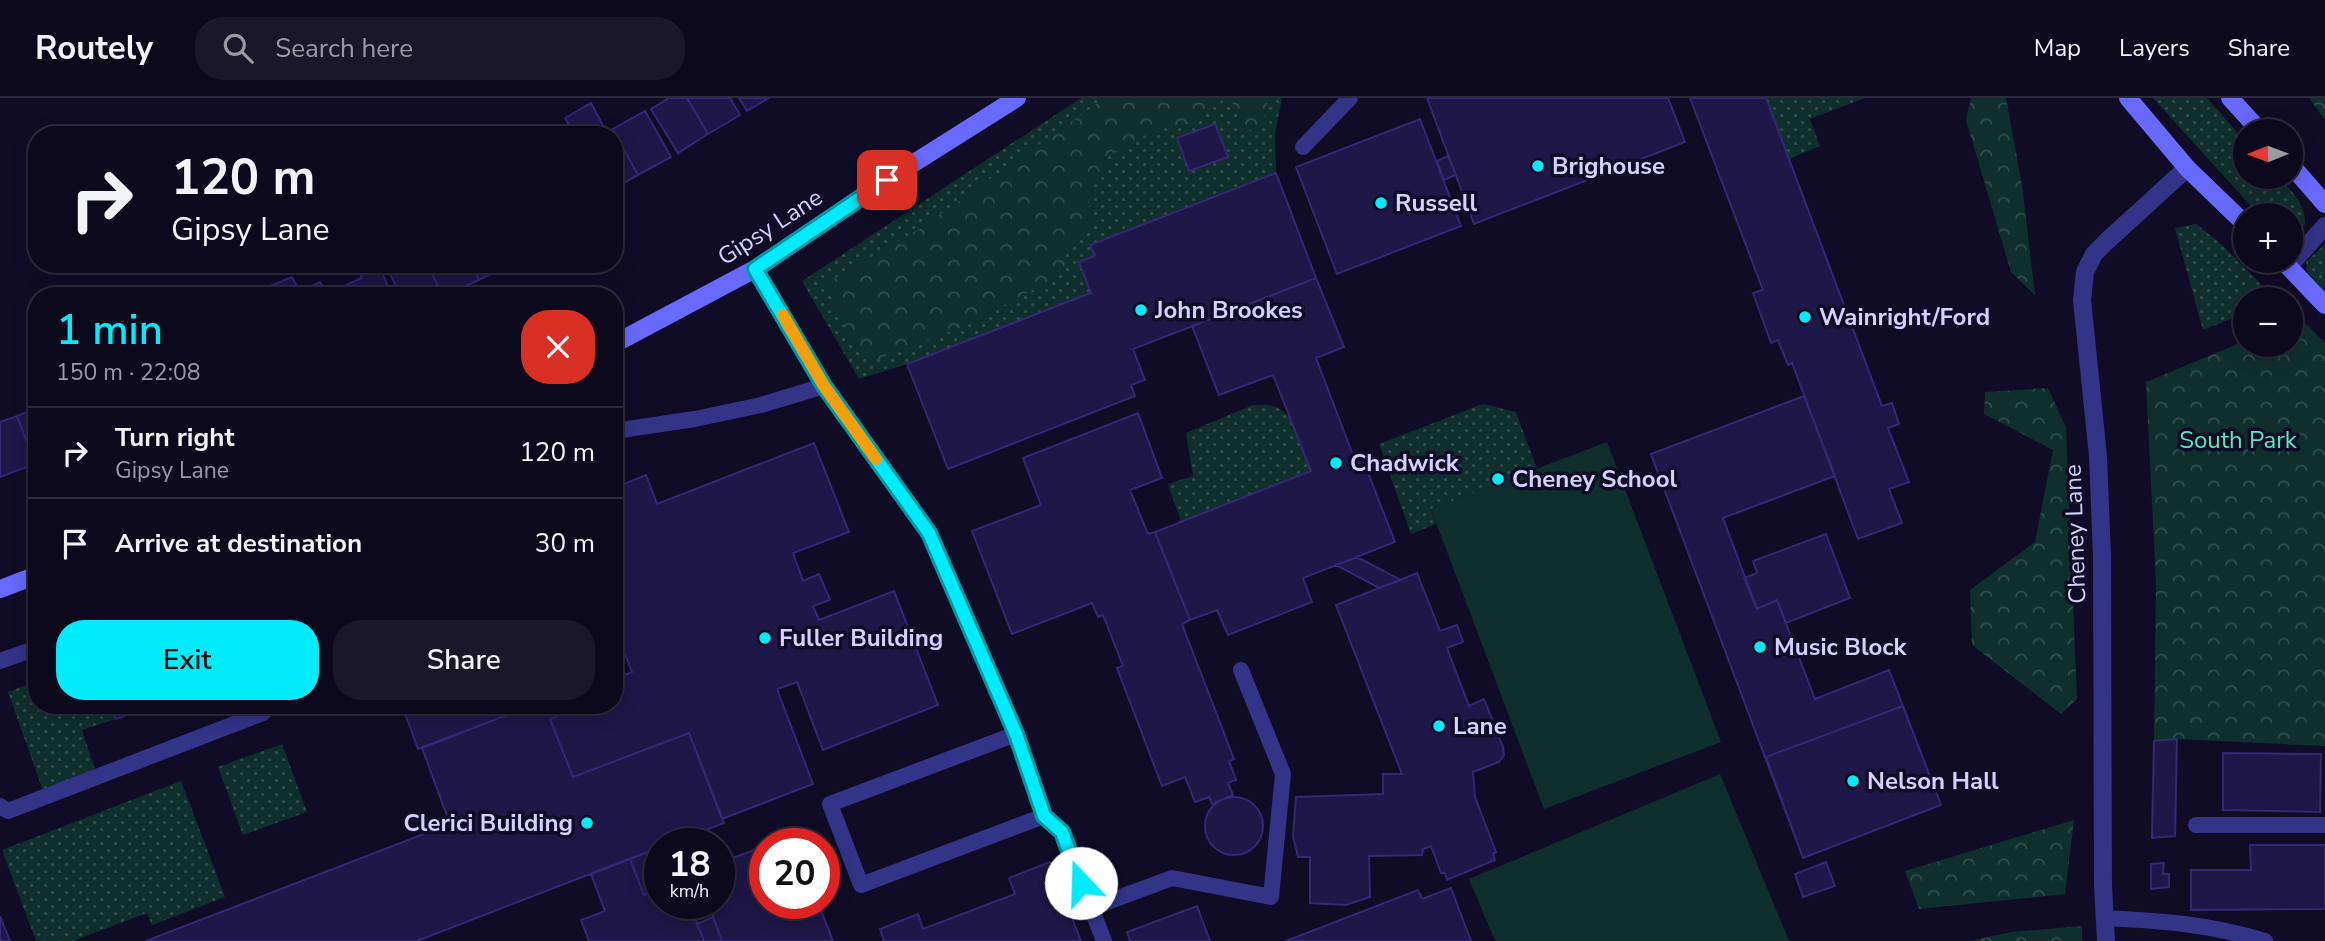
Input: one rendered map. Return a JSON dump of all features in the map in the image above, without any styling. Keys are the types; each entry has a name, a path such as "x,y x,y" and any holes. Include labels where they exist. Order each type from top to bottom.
{"street":[{"name":"Gipsy Lane","path":"623,339 755,269 887,180 1017,98"},
{"path":"2128,98 2187,168 2233,212"},
{"path":"2230,98 2249,119"},
{"name":"Cheney Lane","path":"2106,941 2103,873 2102,556 2098,456 2082,300 2085,272 2095,254 2187,168"},
{"path":"2303,179 2325,204"},
{"path":"2303,247 2325,226"},
{"path":"2295,273 2325,305"},
{"path":"0,589 28,578"}],"lane":[{"path":"1303,147 1350,98"},
{"path":"755,269 824,386 929,533 1016,734 1044,816 1062,832 1104,941"},
{"path":"623,430 695,419 761,405 824,386"},
{"path":"0,661 28,651"},
{"path":"1091,908 1172,878 1271,897 1283,774 1241,670"},
{"path":"0,806 8,811 260,714"},
{"path":"1016,734 831,804 861,885 1044,816"},
{"path":"2196,825 2325,825"},
{"path":"2106,918 2148,918 2218,927 2265,941"}],"green space":[{"path":"1081,98 1282,98 1275,133 1276,173 1091,245 1095,256 1079,263 1091,293 907,364 859,379 802,281"},
{"path":"1105,98 1226,98 1189,122 1153,131 1109,156 1088,198 1093,228 1067,246 1064,273 965,326 868,363 842,323 826,283 919,229"},
{"path":"1231,98 1268,98 1263,125 1243,133"},
{"path":"1766,98 1865,98 1810,119 1820,146 1789,159"},
{"path":"1971,98 2006,98 2022,185 2035,295 2011,272 1966,120"},
{"path":"2153,98 2207,98 2233,127 2233,186"},
{"path":"2309,98 2325,98 2325,120"},
{"path":"2235,189 2289,189 2300,203 2248,203"},
{"path":"2196,224 2233,256 2233,273 2250,273 2264,287 2233,287 2233,318 2203,330 2175,228"},
{"path":"2325,244 2325,294 2307,271 2306,262"},
{"name":"South Park","path":"2303,321 2325,343 2325,746 2177,739 2154,741 2156,582 2146,382 2233,346 2233,357 2303,357"},
{"path":"2048,388 2066,427 2077,699 2061,714 1972,645 1970,590 2035,542 2053,450 1984,414 1985,392"},
{"path":"1483,404 1516,412 1537,469 1431,509 1436,524 1411,534 1379,444"},
{"path":"1253,405 1273,406 1289,417 1311,471 1181,522 1168,484 1193,476 1186,433"},
{"path":"1607,442 1721,742 1544,809 1431,509"},
{"path":"28,684 28,714 114,714 116,719 82,730 97,776 45,796 8,692"},
{"path":"282,744 307,812 243,835 218,767"},
{"path":"1720,774 1789,941 1495,941 1469,879"},
{"path":"181,781 225,897 152,925 147,913 73,941 36,941 2,850"},
{"path":"2074,820 2065,894 1919,909 1905,871"},
{"path":"2082,926 2082,941 1970,941 2011,932"}],"building":[{"path":"669,98 687,98 708,134 678,153 651,109"},
{"path":"687,98 730,98 740,115 708,134"},
{"path":"739,98 769,98 747,111"},
{"name":"Brighouse","path":"1427,98 1668,98 1685,142 1474,224"},
{"name":"Wainright/Ford","path":"1690,98 1766,98 1882,406 1892,403 1899,424 1888,428 1909,482 1889,489 1902,523 1858,539 1792,363 1788,365 1778,340 1771,343 1753,293 1763,290"},
{"path":"591,103 603,126 570,126 565,118"},
{"path":"645,111 671,157 638,175 623,147 623,126 618,126"},
{"name":"Russell","path":"1420,119 1461,226 1337,274 1296,167"},
{"path":"1215,124 1228,157 1189,171 1177,138"},
{"path":"623,147 638,175 623,183"},
{"path":"1448,156 1456,175 1444,180 1437,161"},
{"name":"John Brookes","path":"1276,173 1316,278 1133,349 1145,380 1131,385 1135,396 948,469 907,364 1091,293 1079,262 1095,256 1090,245"},
{"path":"360,273 382,273 389,287 347,287 346,285 362,278"},
{"path":"390,273 432,273 438,287 396,287"},
{"path":"432,273 476,273 479,280 463,287 438,287"},
{"path":"476,273 493,273 479,280"},
{"path":"292,277 297,287 267,287"},
{"name":"Chadwick","path":"1316,278 1344,347 1316,358 1353,455 1360,452 1395,542 1303,578 1312,602 1228,635 1217,610 1190,620 1155,532 1311,471 1273,375 1219,395 1192,326"},
{"path":"320,282 322,287 309,287"},
{"name":"Music Block","path":"1804,396 1835,476 1723,518 1757,609 1777,600 1815,699 1889,670 1941,805 1803,858 1651,454"},
{"path":"28,412 28,445 17,416"},
{"path":"1138,413 1162,478 1130,490 1148,534 1155,532 1190,620 1182,624 1234,759 1229,761 1236,780 1228,783 1233,795 1212,804 1209,797 1195,802 1185,777 1162,786 1117,668 1123,666 1103,615 1098,617 1092,603 1012,634 972,531 1041,505 1023,458"},
{"path":"17,416 28,445 28,467 0,477 0,422"},
{"name":"Fuller Building","path":"814,443 849,532 793,553 803,581 819,574 830,600 813,606 819,620 894,591 938,705 823,750 797,682 777,689 813,784 722,819 689,733 573,777 550,719 562,714 623,714 623,676 632,672 623,649 623,484 646,475 657,504"},
{"path":"1826,534 1850,598 1786,623 1777,600 1757,609 1744,578 1757,573 1753,561"},
{"path":"1357,557 1401,580 1379,588 1336,565"},
{"name":"Lane","path":"1417,573 1440,631 1457,625 1463,642 1447,648 1469,706 1484,699 1503,747 1504,755 1499,762 1473,772 1475,797 1496,852 1493,854 1495,860 1447,880 1445,873 1441,873 1431,846 1423,849 1422,855 1369,856 1370,897 1346,905 1310,903 1310,857 1298,857 1293,836 1296,797 1383,794 1383,774 1402,774 1336,605"},
{"name":"Nelson Hall","path":"1903,706 1941,805 1803,858 1766,757"},
{"path":"114,714 130,714 116,719"},
{"path":"405,714 509,714 418,749"},
{"name":"Clerici Building","path":"510,714 562,714 550,719 573,777 689,733 724,823 711,828 644,828 644,853 417,941 146,941 450,824 422,748"},
{"path":"2177,739 2175,836 2152,838 2154,741"},
{"path":"2223,753 2321,754 2320,812 2223,810"},
{"path":"1228,797 1240,797 1255,805 1263,820 1263,832 1255,847 1240,855 1228,855 1213,847 1205,832 1205,820 1213,805"},
{"path":"2250,845 2325,845 2325,909 2191,910 2191,870 2251,870"},
{"path":"749,852 749,919 824,919 833,941 722,941 714,919 735,919 735,857"},
{"path":"644,853 644,895 630,859"},
{"path":"630,859 644,895 644,919 695,919 704,941 589,941 581,920 605,911 591,874"},
{"path":"1050,862 1081,941 884,941 880,929 918,914 923,929 1015,894 1009,878"},
{"path":"1826,862 1835,886 1803,897 1795,874"},
{"path":"2164,863 2163,874 2169,874 2169,887 2151,889 2151,864"},
{"path":"1451,888 1471,941 1286,941 1418,890 1422,899"},
{"path":"1197,906 1210,941 1130,941 1127,932"},
{"path":"0,916 10,941 0,941"},
{"path":"714,919 722,941 704,941 697,924"}],"slow traffic":[{"path":"783,315 824,386 876,459"}],"place":[{"name":"Brighouse","path":"1538,166"},
{"name":"Russell","path":"1381,203"},
{"name":"John Brookes","path":"1141,310"},
{"name":"Wainright/Ford","path":"1805,317"},
{"name":"Chadwick","path":"1336,463"},
{"name":"Cheney School","path":"1498,479"},
{"name":"Fuller Building","path":"765,638"},
{"name":"Music Block","path":"1760,647"},
{"name":"Lane","path":"1439,726"},
{"name":"Nelson Hall","path":"1853,781"},
{"name":"Clerici Building","path":"587,823"}],"route":[{"path":"887,180 755,269 824,386 929,533 1016,734 1044,816 1062,832 1081,883"}]}
